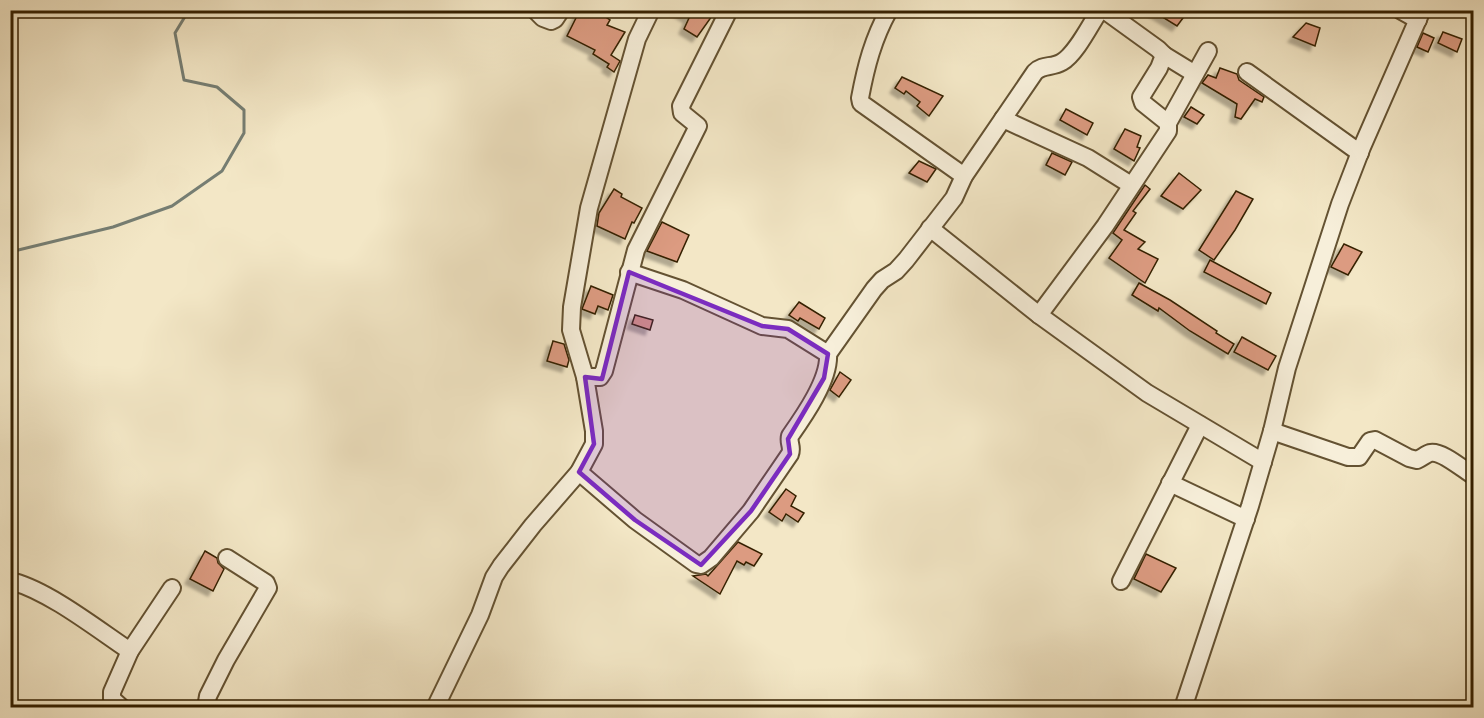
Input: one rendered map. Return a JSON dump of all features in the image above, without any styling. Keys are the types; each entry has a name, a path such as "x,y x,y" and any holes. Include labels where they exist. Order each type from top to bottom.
{"street":[{"path":"535,10 550,21 555,20 561,10"},
{"path":"435,708 480,615 494,577 533,525 579,472 594,444 585,377 571,330 572,307 589,208 637,39 651,10"},
{"path":"889,10 869,56 860,98 861,103 964,176"},
{"path":"579,472 635,520 696,564 701,565 711,558 751,511 790,454 791,448 788,441 824,378 829,367 828,354 874,289 906,260 954,198 964,176 1040,67 1056,65 1068,57 1102,10 1158,48 1164,55 1195,74"},
{"path":"1183,708 1263,462 1294,347 1340,204 1420,15 1400,10"},
{"path":"585,377 600,377 604,371 636,250 698,126 682,113 681,106 726,12"},
{"path":"1039,315 1105,226 1165,137 1168,123 1208,51"},
{"path":"1164,55 1159,68 1141,97 1143,103 1168,123"},
{"path":"1246,72 1360,153"},
{"path":"1003,119 1088,158 1131,185"},
{"path":"930,228 1039,315 1147,393 1263,462"},
{"path":"629,272 683,290 762,326 788,329 828,354"},
{"path":"1121,581 1200,425"},
{"path":"1272,431 1348,457 1359,456 1370,441 1375,440 1409,458 1418,460 1428,453 1435,452 1473,476"},
{"path":"1170,483 1245,519"},
{"path":"206,708 208,696 268,588 266,583 227,558"},
{"path":"10,584 14,582 44,595 130,651"},
{"path":"122,708 112,699 112,692 130,651 172,588"}],"highlighted area":[{"path":"629,272 762,326 788,329 828,354 824,378 788,439 790,454 751,511 701,565 635,520 579,472 594,444 585,377 602,379"}],"building":[{"path":"580,10 590,10 599,17 601,14 610,20 607,25 625,32 611,55 620,61 614,72 607,67 609,64 593,54 595,50 567,36"},
{"path":"676,10 702,10 712,16 697,37 684,29 689,18"},
{"path":"1151,10 1189,10 1177,26"},
{"path":"1306,23 1320,28 1315,46 1293,37"},
{"path":"1443,32 1462,39 1457,52 1438,43"},
{"path":"1423,33 1434,38 1428,52 1417,47"},
{"path":"1220,68 1237,74 1239,80 1264,97 1262,102 1255,99 1241,119 1235,117 1237,104 1202,83 1208,75 1216,78"},
{"path":"902,77 943,96 929,116 917,106 920,102 906,91 904,94 895,88"},
{"path":"1191,107 1204,115 1197,124 1184,117"},
{"path":"1066,109 1093,123 1087,135 1060,120"},
{"path":"1125,129 1141,136 1137,147 1140,148 1134,161 1114,149"},
{"path":"1052,153 1072,162 1065,175 1046,165"},
{"path":"919,161 936,169 927,182 909,173"},
{"path":"1179,173 1201,190 1183,209 1161,196"},
{"path":"1145,185 1150,189 1133,211 1136,213 1124,230 1145,242 1138,249 1158,259 1145,283 1109,258 1122,240 1113,233"},
{"path":"614,189 622,194 621,197 642,208 634,223 632,222 625,239 597,226 599,213"},
{"path":"1236,191 1253,199 1214,260 1199,250"},
{"path":"662,222 689,235 677,262 647,251"},
{"path":"1344,244 1362,252 1348,275 1331,267"},
{"path":"1210,260 1271,293 1266,304 1204,272"},
{"path":"1139,283 1170,300 1234,344 1228,354 1190,331 1159,308 1158,311 1132,295"},
{"path":"591,286 613,295 608,310 598,306 595,314 582,309"},
{"path":"799,302 825,318 819,329 800,318 798,321 789,315"},
{"path":"635,315 653,320 650,330 632,324"},
{"path":"1242,337 1276,356 1268,370 1234,352"},
{"path":"553,341 564,344 569,360 567,367 547,361"},
{"path":"840,372 851,380 839,397 830,390"},
{"path":"786,489 796,496 791,506 804,513 798,522 786,514 782,521 769,512"},
{"path":"738,542 762,554 754,566 746,562 744,565 737,561 720,594 693,576 706,574 708,576"},
{"path":"205,551 217,558 218,563 224,569 213,591 190,579"},
{"path":"1146,554 1176,568 1161,592 1134,579"}],"waterway":[{"path":"10,252 113,227 172,206 222,171 244,133 244,110 217,87 184,80 175,33 189,10"}]}
